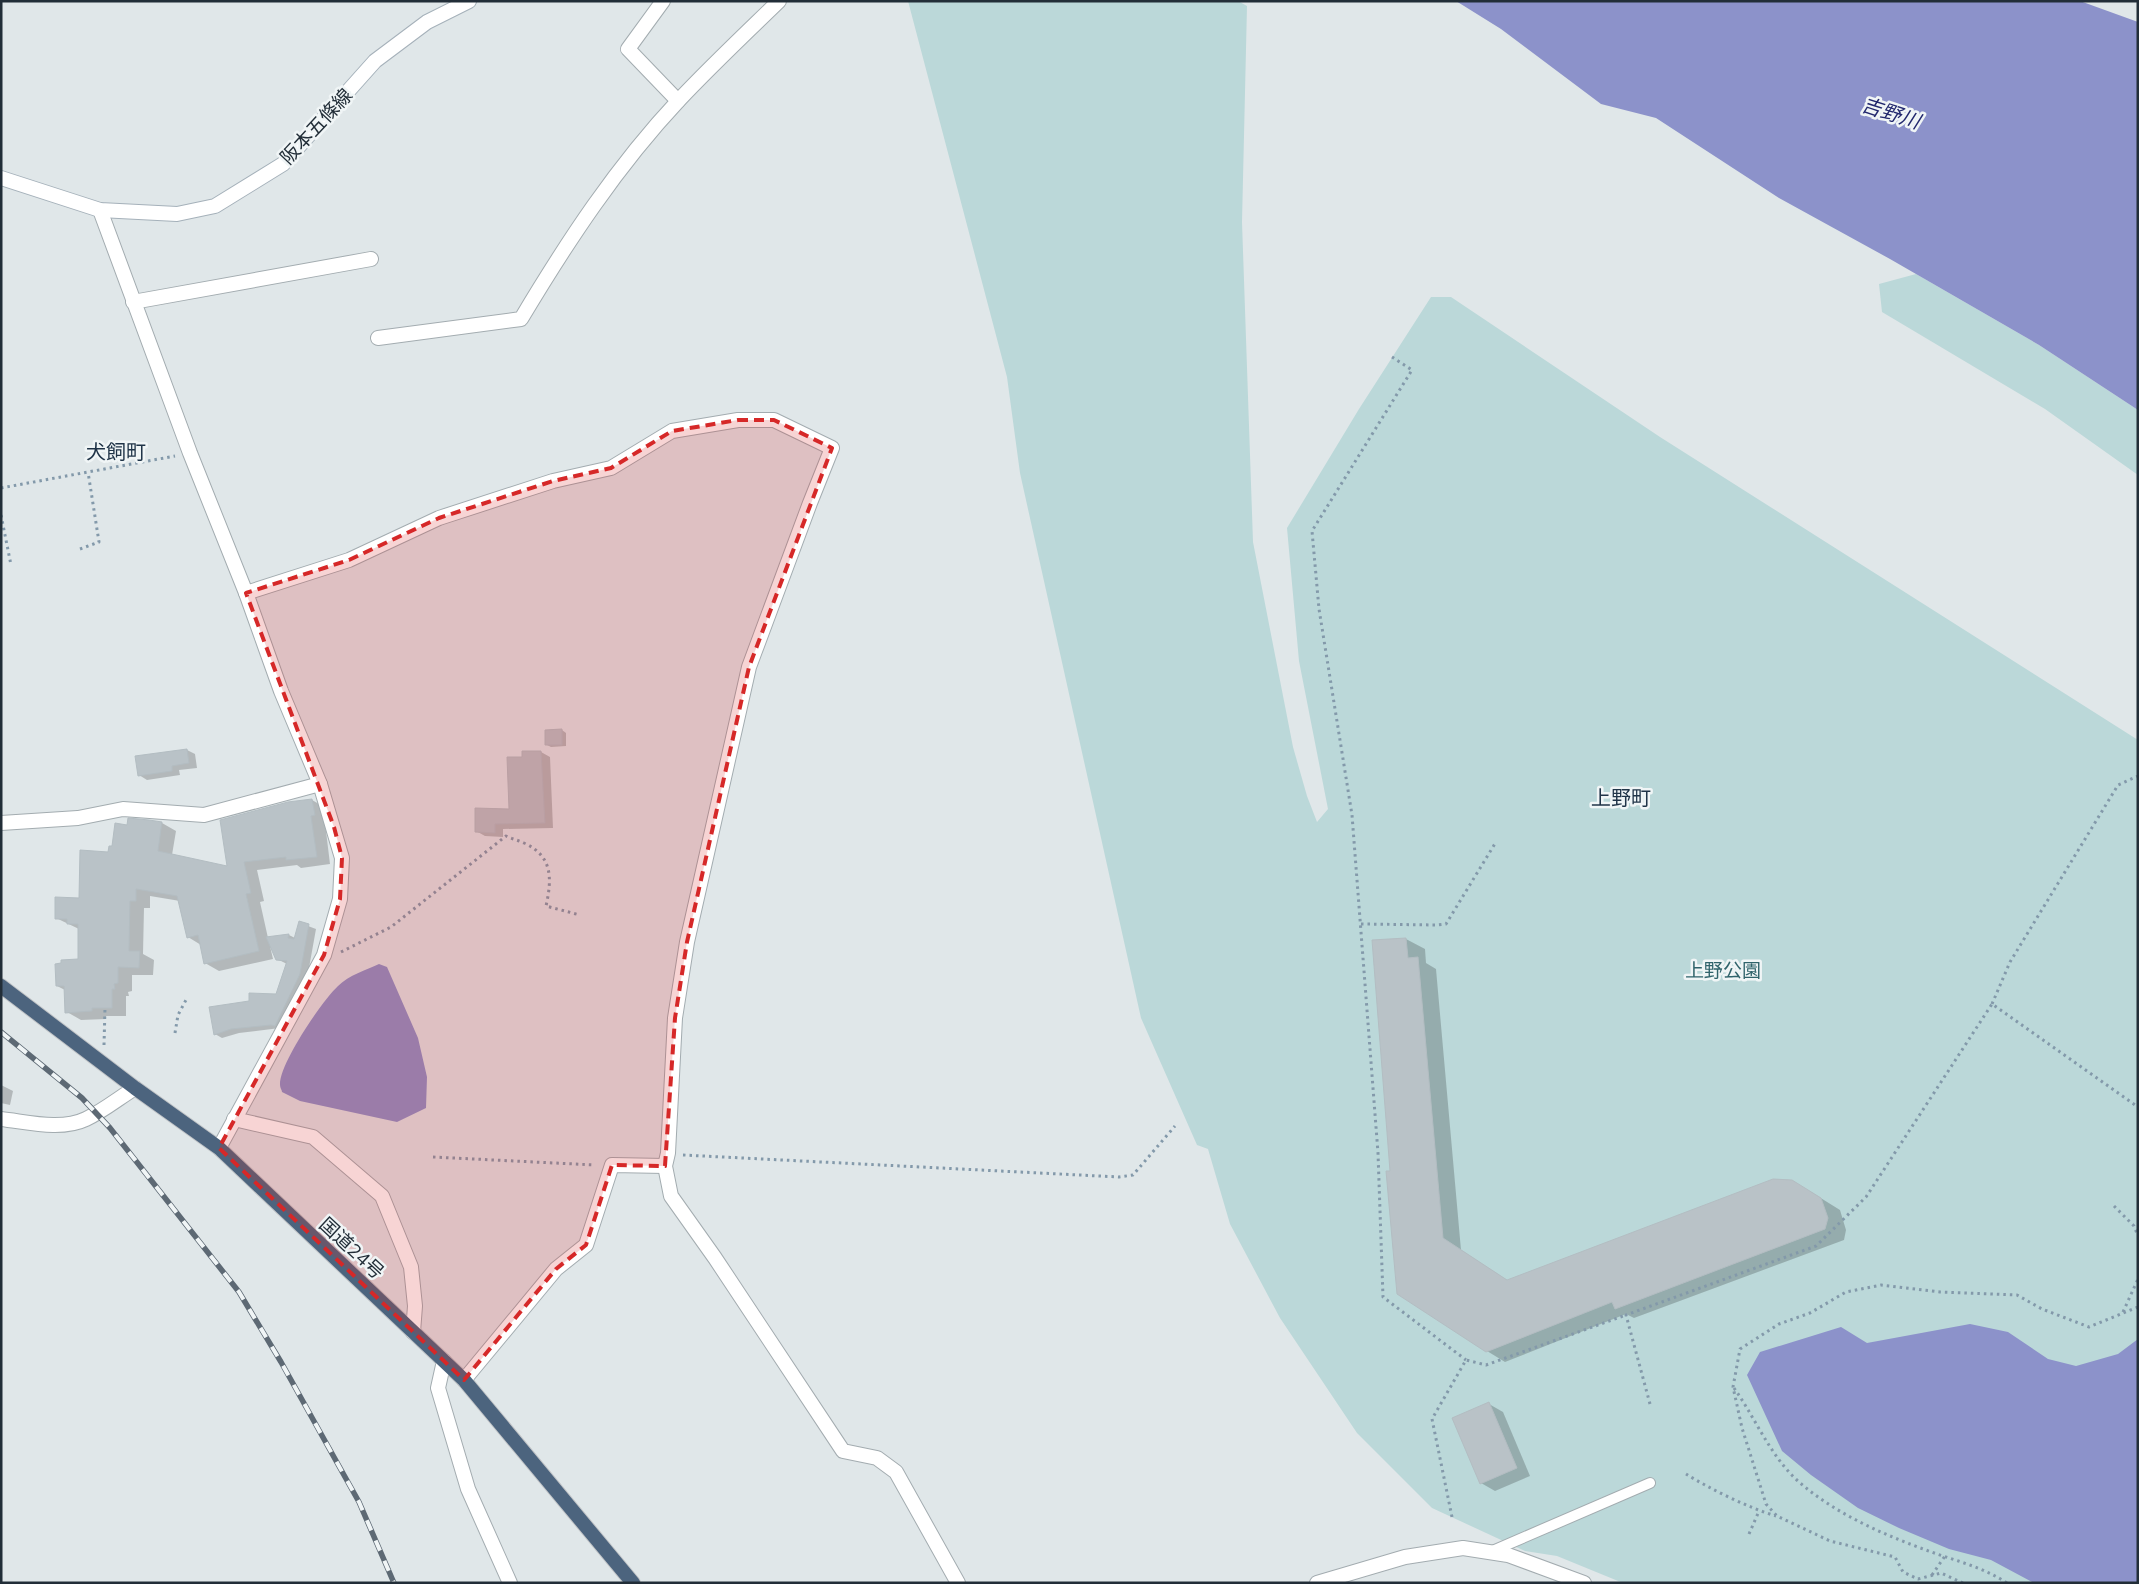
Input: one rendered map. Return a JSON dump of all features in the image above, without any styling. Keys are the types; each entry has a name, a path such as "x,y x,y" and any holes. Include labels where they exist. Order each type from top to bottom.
{"highway":[{"name":"国道24号","path":"1,986 219,1148 464,1380 634,1583"}],"street":[{"name":"阪本五條線","path":"1,178 100,210 177,214 215,206 283,164 375,61 428,22 469,1"},
{"path":"663,1 628,49 678,101"},
{"path":"378,338 521,319 564,247 632,155 678,101 779,1"},
{"path":"100,210 132,302 246,593 281,691 320,784 342,858 340,899 324,955 219,1148"},
{"path":"132,302 371,259"},
{"path":"246,593 349,560 439,518 553,481 611,468 672,430 738,420 774,420 832,448 749,667 687,942 675,1018 666,1160 671,1196 715,1258 843,1451 877,1458 896,1472 958,1583"},
{"path":"1,823 78,818 123,809 204,815 320,784"},
{"path":"1,1119 56,1125 71,1123 86,1119 136,1088"},
{"path":"234,1119 313,1137 382,1196 411,1267 415,1306 413,1332"},
{"path":"464,1380 556,1269 586,1245 612,1165 666,1160"},
{"path":"444,1361 438,1388 454,1443 468,1489 510,1583"},
{"path":"1318,1583 1405,1557 1463,1548 1508,1555 1584,1583"}],"lane":[{"path":"1489,1552 1650,1483"}],"path":[{"path":"1392,357 1412,370 1312,531 1319,608 1352,815 1378,1153 1383,1297 1466,1360 1486,1365 1816,1246 1866,1197 1992,1004 2010,962 2118,785 2138,776"},
{"path":"1,488 190,453"},
{"path":"80,549 99,542 88,472"},
{"path":"1,515 11,565"},
{"path":"324,955 343,951 391,927 506,836 524,843 537,851 546,863 550,874 546,906 580,915"},
{"path":"1361,924 1446,924 1496,842"},
{"path":"174,1033 178,1015 187,998"},
{"path":"1992,1004 2138,1107"},
{"path":"104,1038 105,1008"},
{"path":"666,1160 728,1158 1119,1177 1133,1175 1175,1126"},
{"path":"433,1158 612,1165"},
{"path":"2114,1206 2134,1226 2138,1236"},
{"path":"2122,1313 2138,1279"},
{"path":"1777,1516 1766,1504 1742,1428 1733,1387 1740,1349 1779,1324 1810,1313 1846,1292 1881,1286 1940,1292 2017,1295 2042,1309 2089,1327 2138,1306"},
{"path":"1626,1315 1650,1404"},
{"path":"1452,1517 1432,1419 1466,1360"},
{"path":"1733,1387 1745,1404 1766,1443 1798,1481 1833,1506 1877,1530 1970,1564 2007,1583"},
{"path":"1686,1474 1759,1511 1777,1516 1830,1542 1895,1557 1903,1572 1918,1579 1941,1574 1963,1583"},
{"path":"1748,1534 1759,1511"},
{"path":"1932,1576 1946,1556"}],"highlighted area":[{"path":"738,420 774,420 832,448 749,667 687,942 675,1018 665,1166 612,1165 586,1245 556,1269 464,1380 219,1148 324,955 340,899 342,858 334,827 246,593 349,560 439,518 553,481 611,468 672,431"}],"green space":[{"name":"上野公園","path":"908,1 1238,1 1247,6 1242,222 1253,542 1293,747 1307,796 1317,822 1328,809 1299,661 1287,528 1359,409 1431,297 1451,297 1660,437 2138,740 2138,1583 1623,1583 1557,1556 1525,1551 1432,1508 1357,1433 1280,1318 1230,1224 1208,1149 1197,1145 1141,1018 1020,473 1007,377"},
{"path":"1916,274 2039,345 2138,410 2138,475 2045,409 1882,312 1879,284"}],"water":[{"name":"吉野川","path":"1456,1 2080,1 2138,22 2138,410 2039,345 1890,259 1779,198 1656,118 1601,104 1501,29"},
{"path":"379,964 387,967 418,1038 427,1077 426,1108 397,1122 300,1101 282,1092 280,1085 286,1063 322,1005 342,982"},
{"path":"1970,1324 2008,1332 2048,1359 2076,1366 2118,1354 2138,1339 2138,1583 2034,1583 1991,1560 1949,1549 1858,1508 1811,1475 1782,1451 1747,1375 1760,1352 1841,1327 1867,1343"}],"building":[{"path":"562,729 562,745 545,745 545,730"},
{"path":"187,749 189,763 172,766 172,771 138,776 135,756"},
{"path":"522,751 541,751 545,823 495,824 495,833 475,832 475,808 509,809 507,757 522,757"},
{"path":"312,799 315,815 311,816 317,857 286,860 286,857 244,862 251,893 246,894 259,951 204,964 198,935 187,938 177,896 136,889 136,901 130,901 129,951 140,951 139,968 118,967 118,983 114,984 115,989 112,989 112,1008 92,1008 92,1011 65,1013 64,986 56,986 55,964 61,963 61,960 78,959 78,924 67,924 67,919 55,919 55,897 79,898 80,850 108,852 109,846 112,846 115,823 127,825 128,818 149,820 162,822 158,851 227,866 220,820 288,802"},
{"path":"299,921 309,924 300,974 275,1026 231,1029 214,1035 209,1007 249,1001 249,993 276,994 287,961 276,960 266,937 289,934 288,938 294,939"},
{"path":"1406,938 1408,958 1418,957 1443,1238 1507,1280 1773,1179 1792,1180 1821,1198 1828,1218 1825,1229 1615,1309 1612,1302 1486,1352 1397,1294 1386,1171 1390,1171 1372,940"},
{"path":"1489,1402 1517,1468 1480,1484 1452,1418"}],"railway":[{"path":"1,1032 82,1098 110,1128 239,1292 281,1362 359,1502 394,1583"}],"district":[{"name":"犬飼町","path":"116,452"},
{"name":"上野町","path":"1621,798"}]}
